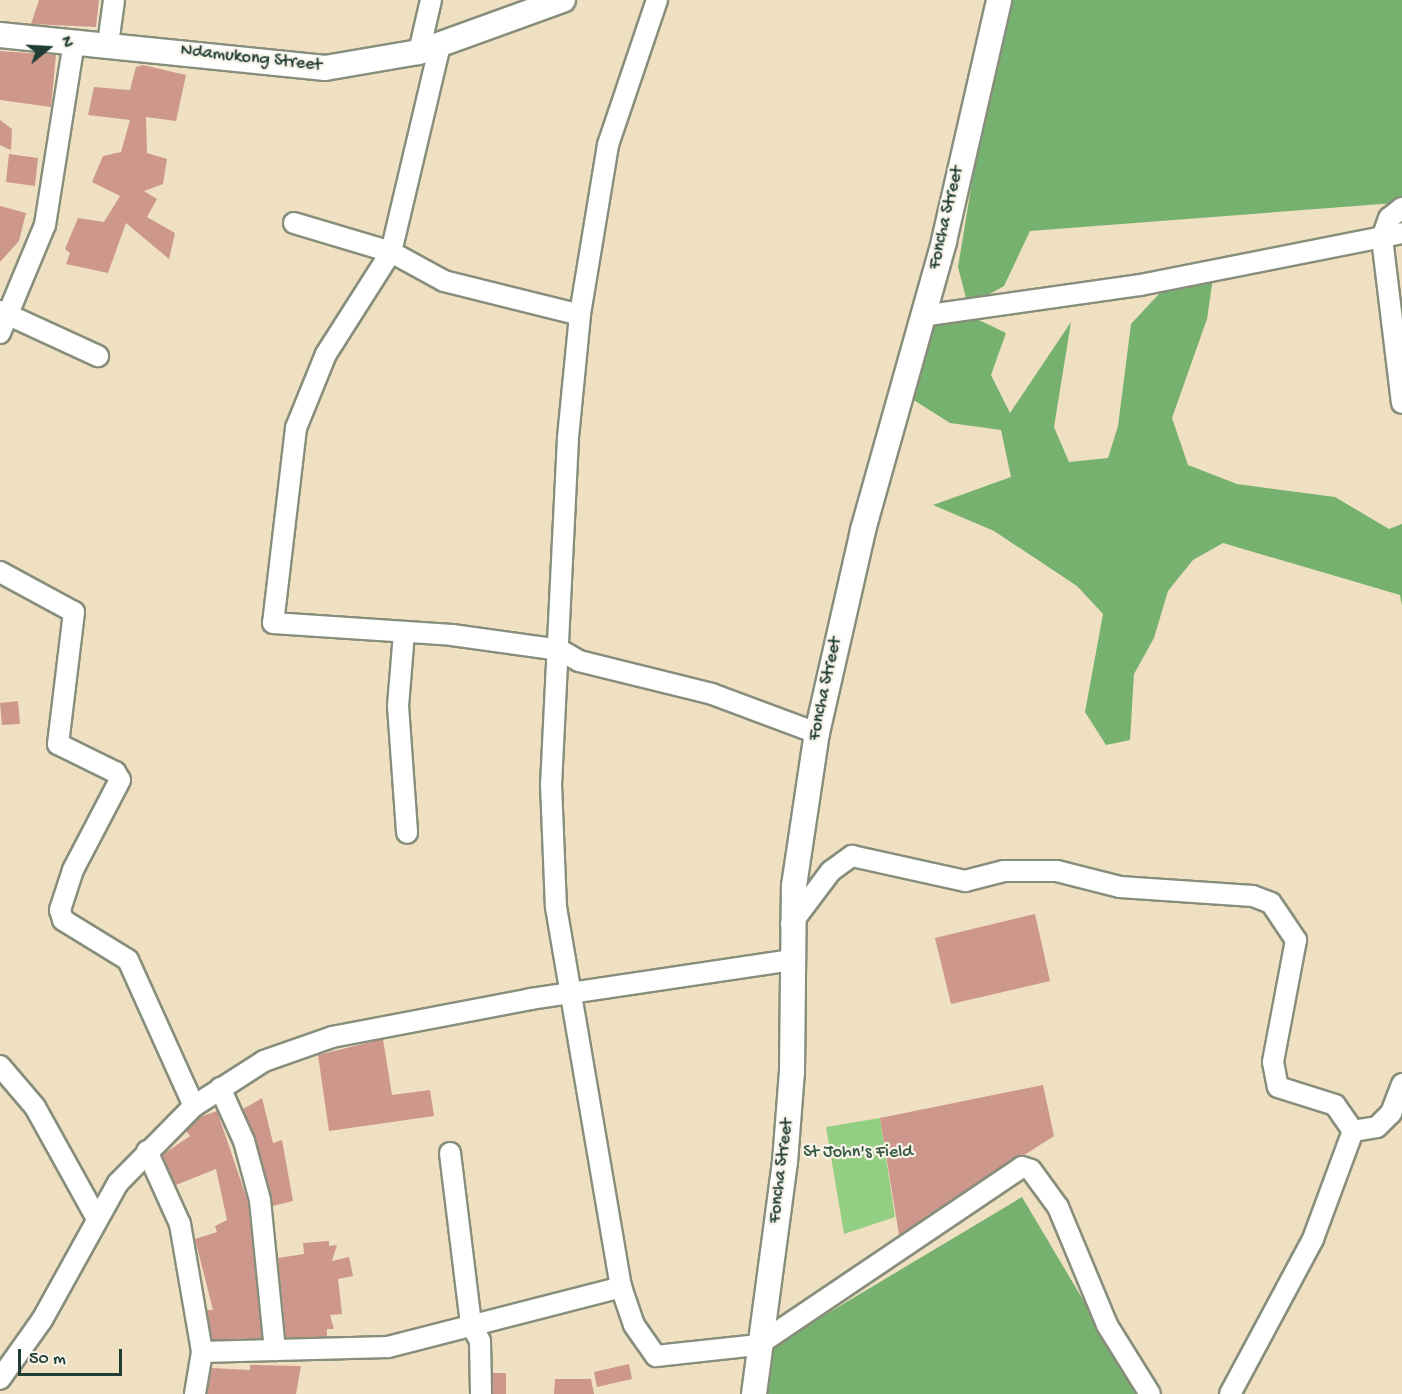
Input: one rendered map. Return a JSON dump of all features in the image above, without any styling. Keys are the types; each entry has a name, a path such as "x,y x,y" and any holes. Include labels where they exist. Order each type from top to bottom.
{"main road":[{"name":"Ndamukong Street","path":"0,35 108,44 325,68 430,49 563,0"},
{"name":"Foncha Street","path":"754,1394 758,1345 790,1115 791,924 797,845 817,733 860,541 922,316 999,0"}],"street":[{"path":"108,44 114,0"},
{"path":"431,0 430,49 392,252 309,389 296,428 271,613 273,623 282,627 404,633 560,650 579,661 712,694 817,733"},
{"path":"657,0 608,145 580,315 568,438 550,844 605,1217 621,1287 634,1325 656,1356 758,1345 1022,1167 1031,1170 1058,1208 1107,1325 1150,1394"},
{"path":"74,41 45,225 2,320 98,356"},
{"path":"1402,208 1389,218 1382,238 1402,403"},
{"path":"294,223 392,252 444,280 580,315"},
{"path":"922,316 1140,285 1402,233"},
{"path":"0,572 74,612 58,744 120,780 73,870 60,910 63,920 128,960 194,1106"},
{"path":"404,633 398,706 407,832"},
{"path":"791,924 831,871 852,856 965,881 1004,871 1057,871 1120,887 1253,896 1271,903 1296,940 1273,1062 1278,1087 1335,1105 1353,1131"},
{"path":"0,1379 42,1320 96,1217 147,1151 194,1106 264,1061 332,1037 792,960"},
{"path":"4,1076 49,1129 96,1217"},
{"path":"1353,1131 1377,1127 1391,1113 1402,1084"},
{"path":"220,1088 244,1141 260,1200 276,1350"},
{"path":"1230,1394 1312,1239 1353,1131"},
{"path":"147,1151 180,1224 202,1352 195,1394"},
{"path":"450,1153 471,1324 480,1341 481,1394"},
{"path":"202,1352 388,1347 621,1287"}],"green space":[{"path":"1002,0 1402,0 1402,197 1395,203 1030,231 1004,286 968,306 958,267"},
{"path":"1213,278 1207,319 1172,418 1188,465 1237,484 1335,497 1389,529 1402,524 1402,606 1400,595 1223,543 1193,560 1168,591 1154,638 1134,674 1130,740 1106,745 1085,712 1103,614 1077,586 994,531 933,505 1011,477 1001,430 950,423 901,392 922,316 956,309 1006,333 991,375 1010,413 1071,322 1054,427 1069,462 1108,458 1118,426 1131,324 1170,282"},
{"name":"St John's Field","path":"880,1118 895,1217 844,1234 826,1127"},
{"path":"1022,1197 1139,1394 761,1394 763,1352"}],"building":[{"path":"39,0 99,0 96,27 31,24"},
{"path":"0,51 56,55 51,107 0,100"},
{"path":"143,65 186,75 176,121 146,117 147,153 167,159 163,184 144,191 157,199 147,217 175,233 169,259 126,223 108,273 66,264 70,253 65,249 78,218 104,222 120,196 92,182 103,156 121,152 130,120 88,115 94,87 130,90 136,67"},
{"path":"0,120 12,129 11,150 0,145"},
{"path":"9,154 38,158 35,186 6,182"},
{"path":"0,206 26,213 19,241 0,262"},
{"path":"18,701 20,724 2,725 0,703"},
{"path":"1035,914 1050,981 951,1004 935,938"},
{"path":"383,1039 392,1095 430,1090 434,1116 329,1131 318,1055"},
{"path":"1043,1085 1054,1136 899,1235 880,1118"},
{"path":"262,1098 273,1143 282,1140 293,1201 273,1206 243,1109"},
{"path":"217,1111 248,1202 262,1338 212,1340 207,1310 213,1310 195,1239 217,1232 215,1226 227,1220 216,1169 176,1185 162,1155 190,1136 186,1131 200,1117"},
{"path":"329,1241 329,1246 337,1245 332,1261 349,1257 353,1276 338,1279 342,1314 330,1315 334,1329 327,1329 327,1337 286,1338 278,1258 304,1254 303,1243"},
{"path":"629,1364 632,1379 597,1387 594,1372"},
{"path":"250,1365 301,1366 296,1394 207,1394 212,1368 250,1370"},
{"path":"493,1373 506,1373 506,1394 493,1394"},
{"path":"555,1379 591,1379 594,1394 554,1394"}]}
